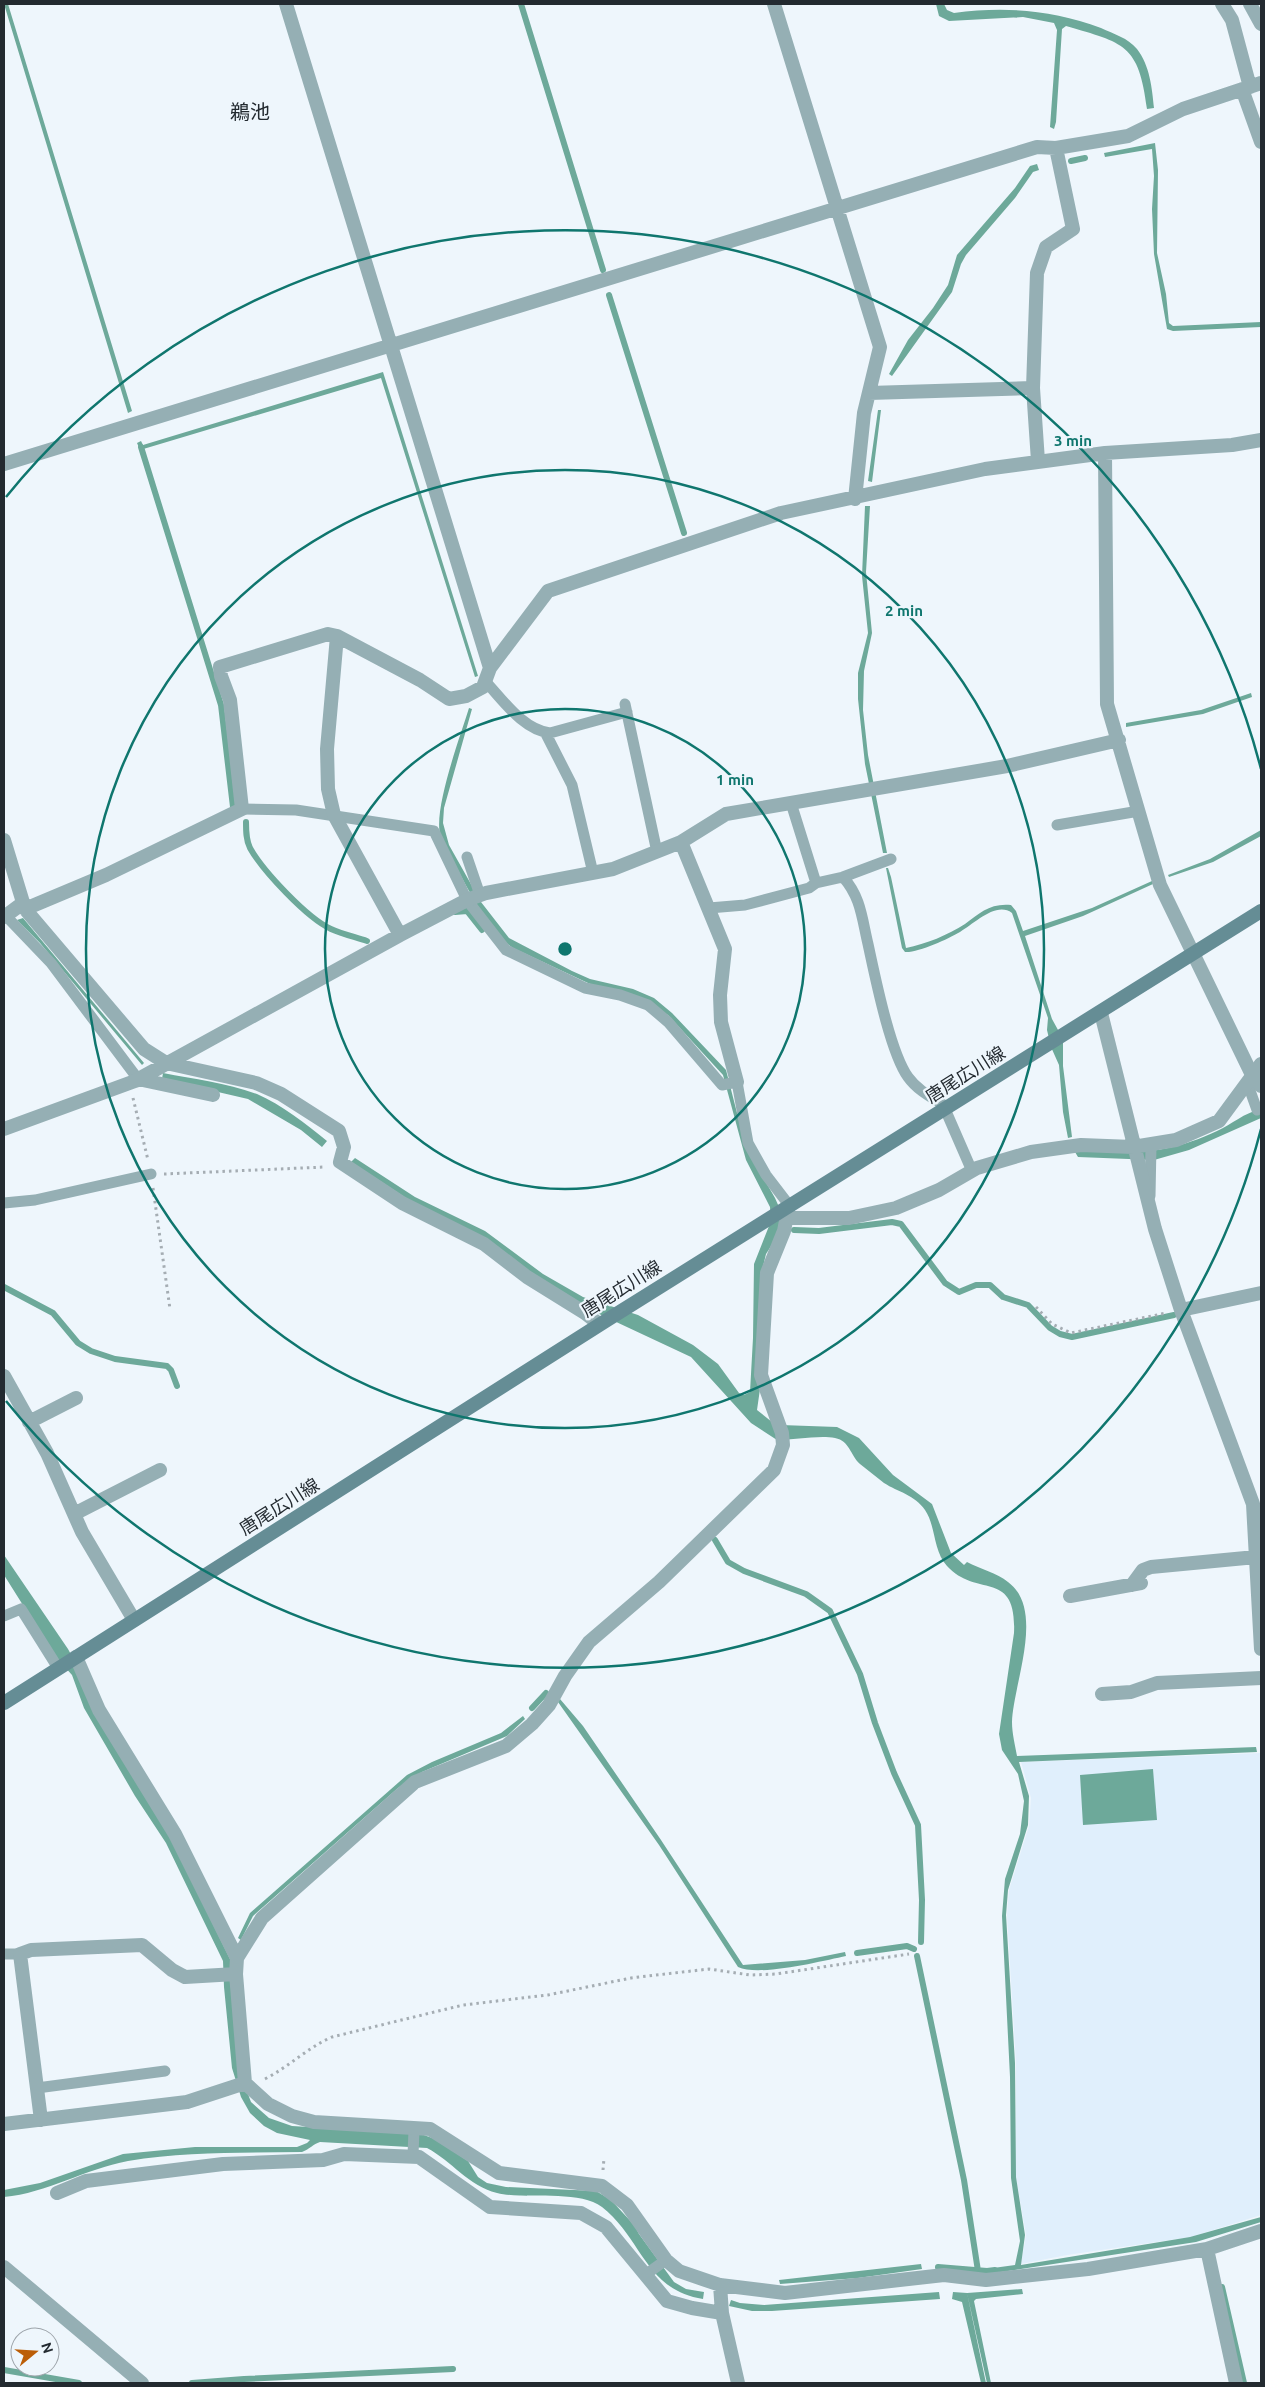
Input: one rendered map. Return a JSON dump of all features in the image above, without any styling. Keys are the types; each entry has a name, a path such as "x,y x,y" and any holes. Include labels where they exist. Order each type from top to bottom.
{"main road":[{"name":"唐尾広川線","path":"4,1703 603,1322 769,1218 785,1211 1261,911"}],"street":[{"path":"286,4 487,675"},
{"path":"774,4 880,347 864,413 855,499"},
{"path":"1222,4 1232,20 1251,86 1261,142"},
{"path":"1250,4 1261,24"},
{"path":"4,464 1037,147 1056,148 1128,136 1183,109 1251,86"},
{"path":"1038,461 1033,388 1037,273 1046,247 1073,229 1056,148"},
{"path":"869,393 1033,388"},
{"path":"5,916 24,906 106,875 242,809 230,700 220,668 328,634 337,636 420,680 448,699 466,696 483,687 487,675 548,591 781,513 855,499 985,469 1105,453 1232,445 1261,440"},
{"path":"1105,453 1107,704 1160,885 1254,1081"},
{"path":"337,636 327,749 328,789 334,815 400,935"},
{"path":"4,1129 134,1081 400,935 480,895 613,869 681,842 726,814 1007,766 1119,740"},
{"path":"4,840 24,906 144,1049 166,1063 256,1083 281,1094 339,1131 344,1147 340,1162 402,1203 484,1244 528,1277 585,1313 603,1322"},
{"path":"681,842 725,949 720,995 721,1022 736,1082"},
{"path":"1101,1012 1143,1153 1150,1211 1181,1310 1257,1504 1256,1557 1261,1649"},
{"path":"1261,1064 1254,1081 1219,1121 1143,1153 1081,1145 1030,1152 972,1171 938,1190 896,1208 849,1218 785,1211 784,1231 767,1273 761,1375 778,1421 782,1441 774,1470 659,1582 589,1642 565,1676 550,1705 532,1724 506,1746 415,1782 262,1918 238,1958 236,1974 247,2085 268,2104 292,2116 314,2122 430,2129 499,2173 602,2186 627,2205 666,2260 679,2271 720,2285 785,2293 944,2275 986,2280 1088,2269 1207,2249 1261,2231"},
{"path":"134,1081 213,1094"},
{"path":"1181,1310 1261,1293"},
{"path":"4,1376 47,1453 82,1532 134,1620"},
{"path":"29,1422 76,1398"},
{"path":"74,1514 160,1470"},
{"path":"1070,1596 1137,1584 1143,1570 1150,1567 1256,1557"},
{"path":"76,1658 99,1710 176,1834 238,1958"},
{"path":"1102,1694 1131,1692 1157,1683 1261,1678"},
{"path":"42,2120 20,1954 32,1950 142,1945 172,1970 185,1977 236,1974"},
{"path":"4,2124 187,2102 247,2085"},
{"path":"57,2192 86,2181 223,2164 323,2160 344,2154 419,2157 490,2206 582,2213 606,2227 667,2301 692,2308 722,2313"},
{"path":"1207,2249 1236,2383"},
{"path":"4,2267 142,2383"},
{"path":"720,2285 722,2313 738,2383"}],"lane":[{"path":"487,675 528,725 538,732 545,732 626,708 657,852"},
{"path":"545,732 572,785 593,873"},
{"path":"791,803 816,883"},
{"path":"242,809 253,811 296,810 334,815 357,821 434,831 467,900 506,950 585,988 620,995 648,1005 668,1022 722,1085 736,1082 748,1143 785,1211"},
{"path":"1057,826 1138,811"},
{"path":"467,857 480,895"},
{"path":"709,908 746,905 809,888 816,883 843,877 891,859"},
{"path":"843,877 852,886 861,907 867,944 898,1054 907,1076 919,1090 946,1108 972,1171"},
{"path":"5,916 51,963 134,1081"},
{"path":"1254,1081 1257,1110"},
{"path":"4,1203 35,1200 151,1174"},
{"path":"4,1616 21,1609 59,1667"},
{"path":"4,1954 20,1954"},
{"path":"37,2088 165,2071"},
{"path":"413,2156 414,2129"},
{"path":"646,2275 666,2260"}],"path":[{"path":"134,1081 151,1174 170,1309"},
{"path":"151,1174 327,1167 340,1162"},
{"path":"1036,1307 1052,1324 1071,1333 1181,1310"},
{"path":"247,2085 280,2071 314,2044 332,2037 463,2004 548,1995 660,1974 709,1969 750,1975 776,1974 909,1954"}],"shaded area":[{"path":"4,4 8,4 132,411 128,413"},
{"path":"936,4 944,4 947,10 954,13 1010,10 1047,13 1083,22 1120,37 1137,49 1145,63 1151,85 1154,108 1147,109 1144,87 1139,71 1133,59 1125,50 1102,37 1066,26 1062,29 1054,129 1050,127 1057,30 1054,23 1023,17 949,21 939,16"},
{"path":"1155,143 1158,170 1157,253 1166,294 1169,323 1173,326 1261,322 1261,327 1173,331 1167,329 1154,254 1152,149 1105,157 1104,153"},
{"path":"1037,164 1039,170 1033,172 1015,198 966,255 952,292 892,376 889,374 908,340 948,285 957,255 1015,188 1030,166"},
{"path":"383,372 478,676 475,677 381,378 140,450 137,443 141,441 143,445"},
{"path":"878,410 881,410 872,482 868,481"},
{"path":"865,506 870,506 866,572 872,633 864,671 863,710 868,755 887,853 883,853 865,764 858,699 858,673 868,633 862,576"},
{"path":"1251,693 1252,697 1203,714 1126,727 1126,723 1201,710"},
{"path":"469,708 472,709 444,808 443,823 449,845 481,902 509,938 590,979 633,989 654,998 672,1013 726,1070 746,1148 779,1207 780,1223 775,1240 766,1254 761,1275 760,1389 757,1410 772,1422 781,1425 837,1427 859,1438 893,1475 932,1504 951,1553 964,1565 967,1562 1004,1579 1019,1594 1025,1610 1026,1629 1025,1648 1012,1722 1017,1756 1256,1747 1257,1752 1019,1762 1029,1796 1028,1825 1008,1890 1006,1915 1015,2063 1016,2177 1025,2235 1021,2265 1190,2237 1261,2217 1261,2222 1196,2242 988,2274 986,2269 1015,2265 1020,2241 1011,2178 1010,2077 1002,1916 1005,1879 1020,1834 1024,1801 1018,1774 1002,1750 999,1734 1014,1633 1013,1613 1009,1600 1002,1592 959,1576 947,1566 939,1553 929,1516 921,1505 911,1497 884,1483 860,1464 844,1442 829,1437 777,1440 751,1423 691,1357 597,1313 415,1204 351,1162 355,1158 415,1197 485,1231 543,1274 583,1297 638,1315 693,1345 718,1364 739,1393 744,1395 750,1392 754,1264 771,1221 770,1207 746,1160 723,1075 668,1015 588,983 513,948 492,927 462,879 440,834 439,822 444,790"},
{"path":"1261,830 1261,836 1213,862 1169,877 1168,875 1210,859"},
{"path":"886,868 888,868 891,877 906,948 944,935 991,907 1011,905 1016,911 1023,931 1092,908 1152,881 1153,884 1083,916 1025,936 1052,1019 1063,1039 1063,1066 1072,1137 1068,1138 1063,1112 1059,1065 1051,1047 1047,1030 1048,1018 1012,913 1006,910 992,912 941,942 911,952 905,952 902,948"},
{"path":"23,918 144,1063 142,1065 40,943 17,920"},
{"path":"163,1073 222,1084 257,1094 285,1109 327,1141 322,1147 301,1130 248,1099 162,1079"},
{"path":"1261,1109 1261,1118 1189,1150 1154,1160 1078,1157 1075,1152 1079,1150 1133,1152 1165,1149 1198,1139 1249,1113"},
{"path":"4,1555 68,1649 171,1839 231,1961 238,2068 251,2102 269,2118 292,2126 421,2134 435,2139 468,2161 478,2177 487,2183 506,2187 596,2191 611,2200 635,2226 674,2282 686,2289 704,2292 703,2299 684,2294 668,2285 656,2274 615,2219 602,2207 580,2198 509,2195 487,2190 477,2185 427,2148 320,2142 302,2152 215,2153 150,2158 128,2161 97,2169 35,2191 4,2197 4,2190 40,2183 123,2154 195,2147 297,2147 310,2140 277,2133 264,2126 250,2113 241,2097 232,2068 223,1961 166,1843 135,1796 84,1708 72,1675 55,1656 4,1575"},
{"path":"560,1699 583,1726 743,1965 805,1960 845,1952 846,1956 775,1969 748,1970 738,1967 659,1845 558,1702"},
{"path":"523,1716 525,1719 507,1736 422,1772 398,1788 253,1916 241,1940 238,1938 250,1913 407,1775 432,1762 501,1733"},
{"path":"1261,1753 1261,2215 1191,2237 1067,2255 1021,2264 1026,2235 1016,2177 1016,2063 1007,1915 1009,1890 1029,1826 1031,1798 1021,1762"},
{"path":"1153,1769 1157,1820 1083,1825 1080,1775"},
{"path":"921,2264 922,2269 858,2278 780,2284 779,2280"},
{"path":"1022,2289 1023,2294 976,2299 974,2301 991,2383 987,2383 967,2293"},
{"path":"939,2292 940,2299 772,2311 752,2311 729,2306 731,2300 740,2303 764,2305"},
{"path":"953,2292 967,2293 986,2383 981,2383 962,2302 952,2299"}],"waterway":[{"path":"521,4 603,270"},
{"path":"1071,161 1085,158"},
{"path":"609,295 684,533"},
{"path":"141,447 221,705 233,807"},
{"path":"246,822 247,839 256,858 298,905 331,929 367,941"},
{"path":"455,912 467,911 482,930"},
{"path":"794,1230 819,1231 892,1222 901,1224 945,1283 959,1292 976,1285 990,1285 1003,1297 1028,1305 1050,1328 1060,1334 1072,1337 1174,1315"},
{"path":"4,1287 53,1313 78,1343 91,1351 115,1359 167,1366 171,1370 177,1386"},
{"path":"715,1540 728,1562 744,1571 806,1594 830,1611 860,1674 875,1723 894,1773 918,1825 922,1900 921,1942"},
{"path":"532,1708 546,1693"},
{"path":"857,1953 907,1946 914,1949"},
{"path":"917,1956 964,2180 978,2271"},
{"path":"938,2267 995,2270"},
{"path":"1222,2287 1244,2383"},
{"path":"192,2383 453,2369"},
{"path":"4,2370 79,2383"}],"district":[{"name":"鵜池","path":"250,111"}]}
